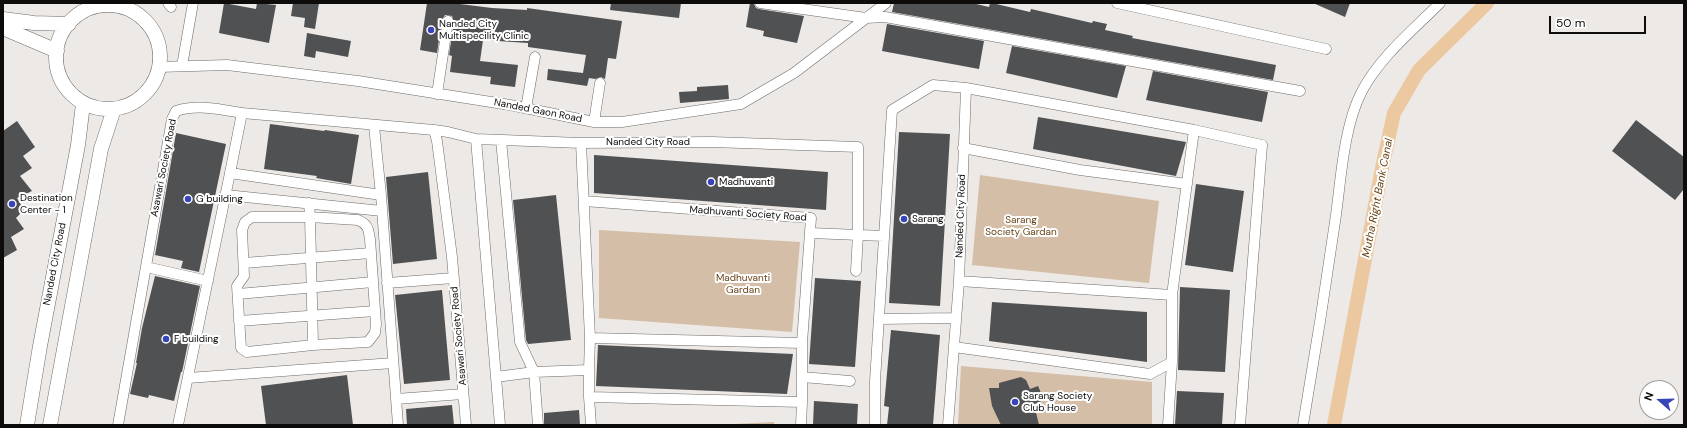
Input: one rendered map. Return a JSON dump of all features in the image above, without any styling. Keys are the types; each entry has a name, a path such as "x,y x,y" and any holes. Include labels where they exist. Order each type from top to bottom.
{"street":[{"path":"182,66 193,3"},
{"path":"760,3 866,18 885,17 1300,91"},
{"name":"Nanded Gaon Road","path":"159,67 227,65 358,81 526,108 594,122 622,122 741,104 794,73 886,3"},
{"path":"1117,3 1326,49"},
{"path":"1304,425 1317,348 1346,146 1354,110 1362,92 1376,70 1440,3"},
{"path":"102,4 133,7 155,35 159,51 159,67 153,83 143,96 130,105 114,109 98,109 83,104 70,93 60,80 56,64 57,51 62,33 72,20 85,10 102,4"},
{"path":"3,19 34,23 69,24"},
{"path":"437,94 448,21"},
{"path":"3,28 57,51"},
{"path":"526,108 535,57"},
{"path":"594,122 600,83"},
{"path":"875,425 875,380 892,110 933,85 966,88 1194,130 1262,145 1240,425"},
{"name":"Nanded City Road","path":"948,425 958,281 966,88"},
{"name":"Nanded City Road","path":"27,425 40,346 78,145 83,104"},
{"name":"Asawari Society Road","path":"118,425 172,119 176,111 186,108 205,107 242,113 374,126 434,130 437,141 454,278 466,425"},
{"path":"50,425 101,149 114,109"},
{"path":"178,425 242,113"},
{"path":"374,126 398,425"},
{"name":"Nanded City Road","path":"434,130 476,139 581,142 712,142 858,147 858,234"},
{"path":"1168,425 1172,362 1172,295 1194,130"},
{"path":"476,139 500,425"},
{"path":"501,140 520,342 534,372 538,425"},
{"path":"581,142 590,338 590,425"},
{"path":"963,148 1080,170 1187,184"},
{"path":"230,173 380,195"},
{"path":"226,195 382,211"},
{"name":"Madhuvanti Society Road","path":"584,202 811,218 802,343 802,402 800,425"},
{"path":"309,203 313,345"},
{"path":"252,217 310,217 358,220 365,223 368,228 371,253 375,334 368,342 313,345 247,352 241,348 237,286 244,276 242,230 245,222 252,217"},
{"path":"810,233 884,236"},
{"path":"856,271 858,234"},
{"path":"244,263 371,253"},
{"path":"146,267 208,281"},
{"name":"Asawari Society Road","path":"387,282 454,278"},
{"path":"958,281 1172,295"},
{"path":"238,294 373,282"},
{"path":"239,321 375,311"},
{"path":"879,318 956,318"},
{"path":"590,338 802,343"},
{"path":"954,347 1150,374 1172,362"},
{"path":"188,378 393,363"},
{"path":"496,377 534,372 589,370"},
{"path":"802,377 850,381"},
{"name":"Asawari Society Road","path":"396,398 464,394"},
{"path":"589,397 802,402"}],"green space":[{"name":"Sarang Society Gardan","path":"980,175 1159,201 1149,283 972,265"},
{"name":"Madhuvanti Gardan","path":"599,230 800,242 792,332 599,318"},
{"path":"961,366 1152,382 1152,425 958,425"},
{"path":"774,422 774,425 714,425"}],"building":[{"path":"224,3 256,9 257,3 276,5 269,43 219,33"},
{"path":"293,3 319,3 315,29 304,27 305,18 291,16"},
{"path":"427,3 452,3 492,8 527,10 527,8 622,21 616,59 608,58 605,79 601,77 595,79 589,78 587,86 547,80 548,69 583,73 586,55 528,47 528,43 483,40 480,61 518,65 515,87 490,84 491,77 450,72 452,56 449,55 454,22 452,16 445,15 442,20 437,53 420,50"},
{"path":"611,3 681,3 679,18 610,10"},
{"path":"750,3 754,4 756,8 759,9 804,16 797,43 763,36 764,31 746,27"},
{"path":"894,3 972,3 989,7 990,3 992,3 1030,12 1031,9 1092,23 1093,21 1107,24 1105,30 1133,36 1132,38 1276,65 1273,80 892,12"},
{"path":"1313,3 1350,3 1345,17"},
{"path":"887,24 984,41 979,69 882,51"},
{"path":"307,33 351,41 348,57 316,51 315,58 304,56"},
{"path":"1012,46 1126,66 1117,98 1006,73"},
{"path":"1153,71 1268,92 1262,122 1146,100"},
{"path":"728,85 729,99 680,103 679,92 697,91 697,87"},
{"path":"1038,117 1186,142 1176,176 1033,149"},
{"path":"1636,120 1684,157 1684,189 1675,200 1612,151"},
{"name":"Destination Center - 1","path":"17,121 35,147 23,156 32,168 20,176 32,191 17,198 24,210 16,218 24,229 11,237 17,250 3,258 3,131"},
{"path":"270,124 359,135 351,184 316,178 317,176 264,169"},
{"name":"Sarang","path":"899,132 950,134 940,306 889,303"},
{"name":"G building","path":"176,133 226,144 199,272 181,268 183,261 155,255"},
{"name":"Madhuvanti","path":"594,155 828,172 826,210 594,193"},
{"path":"428,172 437,259 393,264 386,177"},
{"path":"1196,184 1244,191 1233,272 1185,265"},
{"path":"556,195 571,340 528,344 526,340 513,200"},
{"name":"F building","path":"155,276 200,286 182,372 174,401 149,395 148,398 130,394 137,363 142,328"},
{"path":"815,278 861,281 855,367 809,364"},
{"path":"1180,287 1230,290 1225,372 1178,370"},
{"path":"442,290 450,380 404,384 395,295"},
{"path":"992,302 1147,312 1147,362 989,341"},
{"path":"891,330 940,335 933,425 887,425 889,407 884,406"},
{"path":"598,345 793,354 787,394 596,386"},
{"path":"347,375 353,425 266,425 261,386"},
{"name":"Sarang Society Club House","path":"1021,377 1026,380 1030,389 1038,386 1044,400 1034,404 1039,425 1001,425 992,406 989,388 999,388 999,383"},
{"path":"1177,391 1224,393 1222,425 1175,425"},
{"path":"814,401 858,404 857,425 813,425"},
{"path":"452,405 454,425 407,425 406,409"},
{"path":"579,410 580,425 544,425 544,413"}],"waterway":[{"name":"Mutha Right Bank Canal","path":"1334,425 1382,168 1394,113 1419,70 1487,3"}],"place":[{"name":"Nanded City Multispecility Clinic","path":"431,30"},
{"name":"Madhuvanti","path":"711,182"},
{"name":"G building","path":"188,199"},
{"name":"Destination Center - 1","path":"12,204"},
{"name":"Sarang","path":"904,219"},
{"name":"F building","path":"166,339"},
{"name":"Sarang Society Club House","path":"1015,402"}]}
